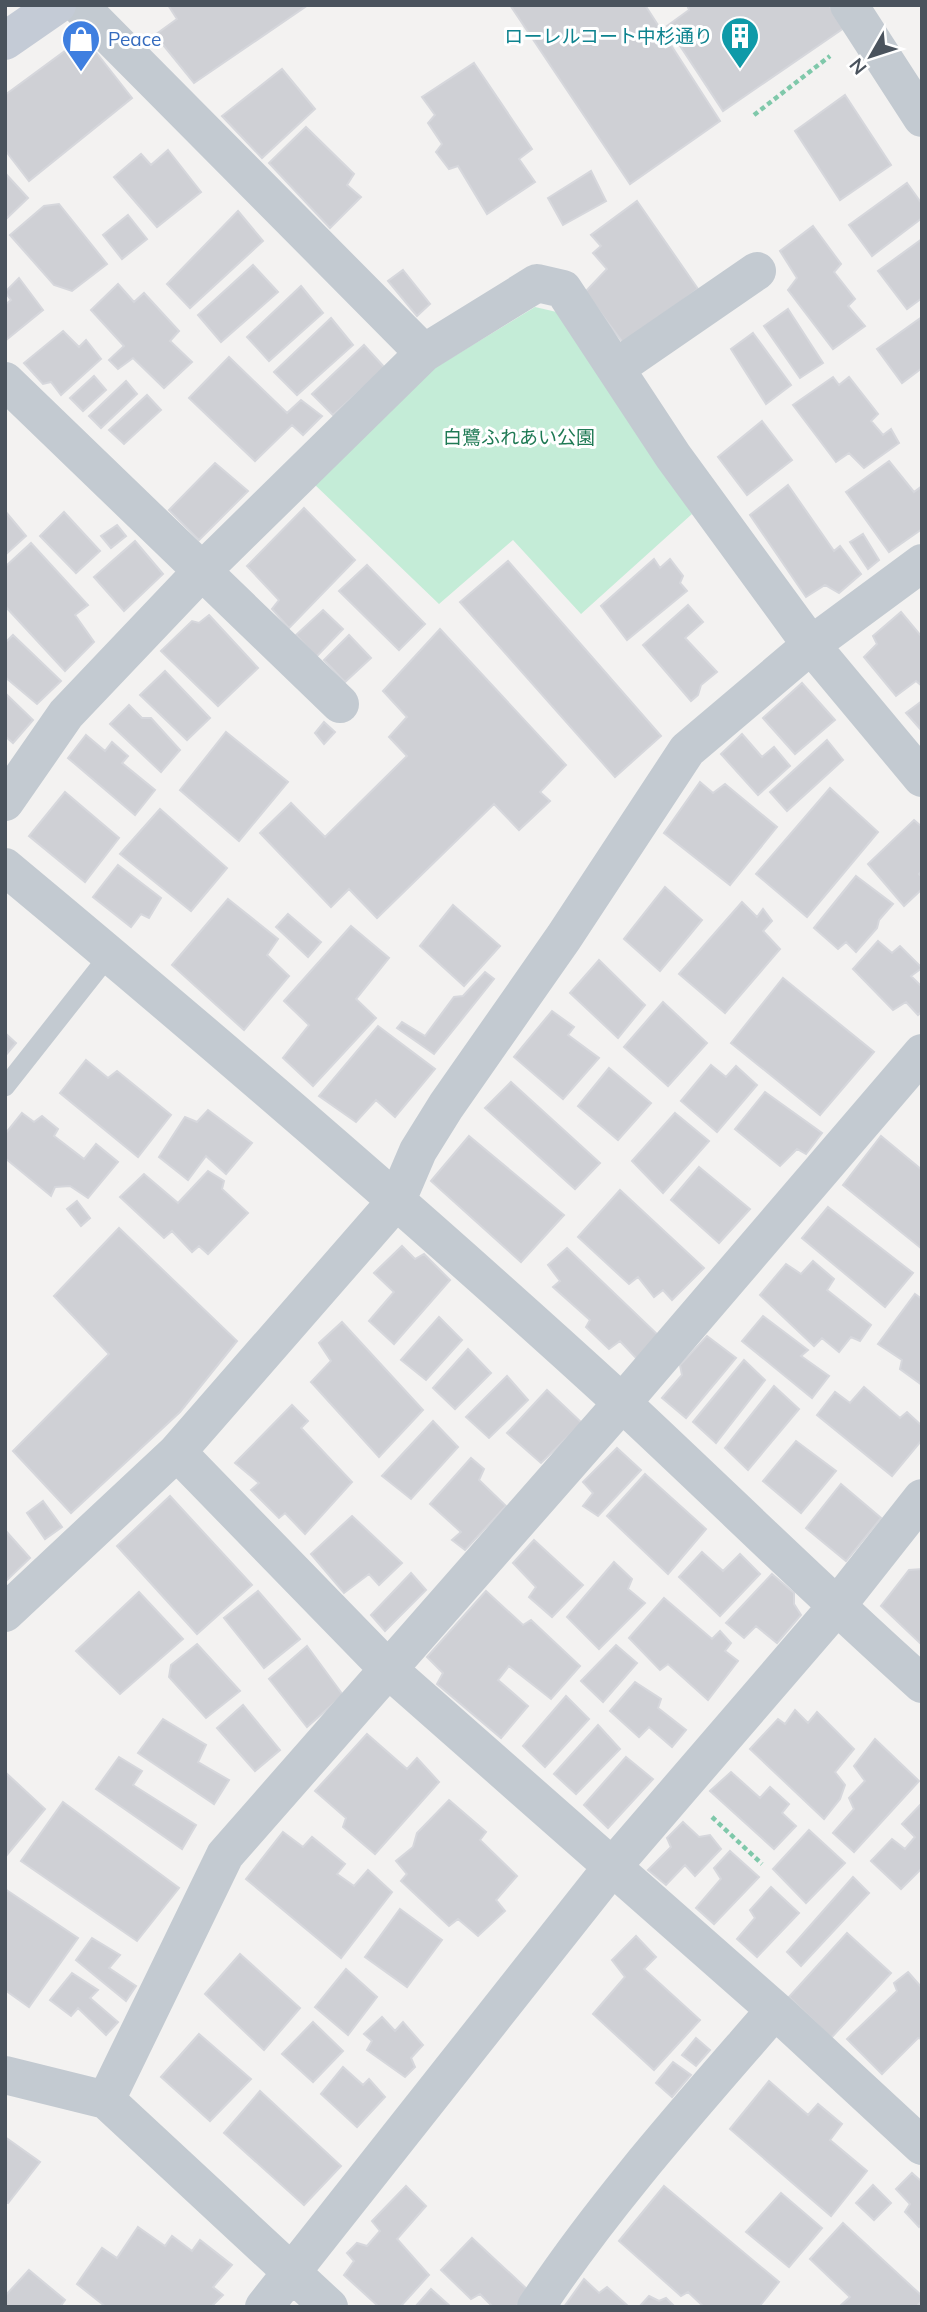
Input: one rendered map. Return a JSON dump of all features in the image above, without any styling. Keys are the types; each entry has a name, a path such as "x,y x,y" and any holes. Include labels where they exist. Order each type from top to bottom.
{"main road":[{"path":"5,41 57,5"}],"street":[{"path":"79,5 424,353"},
{"path":"856,17 922,118"},
{"path":"616,368 757,271"},
{"path":"5,802 66,714 201,572 424,353 537,283 563,289 673,456 811,645 922,778"},
{"path":"5,381 340,704"},
{"path":"5,1613 177,1452 397,1200 418,1151 446,1106 564,937 687,750 811,645 922,564"},
{"path":"5,867 397,1200 622,1404 836,1607 922,1684"},
{"path":"106,2100 225,1855 622,1404 922,1053"},
{"path":"177,1452 389,1670 775,2010 922,2146"},
{"path":"264,2307 612,1867 836,1607 922,1498"},
{"path":"536,2307 558,2274 650,2155 775,2010"},
{"path":"5,2075 106,2100 329,2307"}],"lane":[{"path":"5,1087 110,954"}],"path":[{"path":"754,115 856,17"},
{"path":"680,1788 762,1864"}],"green space":[{"name":"白鷺ふれあい公園","path":"535,307 561,313 692,514 581,614 513,540 439,604 313,483 420,377"}],"building":[{"path":"168,5 308,5 194,83 155,35 177,19"},
{"path":"510,5 645,5 720,121 630,184"},
{"name":"ローレルコート中杉通り","path":"687,5 829,5 844,28 723,111 667,26 689,10"},
{"path":"84,37 132,98 29,181 5,150 5,95"},
{"path":"474,63 532,149 519,159 535,182 487,214 458,166 449,169 436,152 442,144 428,123 435,115 422,97"},
{"path":"282,69 315,109 262,158 222,116"},
{"path":"845,95 891,165 840,200 795,131"},
{"path":"306,127 354,174 347,185 361,197 330,228 269,163"},
{"path":"168,150 201,192 157,227 114,177 141,154 151,165"},
{"path":"591,171 606,201 563,225 548,198"},
{"path":"5,173 28,198 6,219 5,218"},
{"path":"907,183 922,204 922,218 872,256 849,225"},
{"path":"637,201 698,289 624,344 585,292 607,269 593,253 601,246 591,235"},
{"path":"59,204 107,264 72,291 54,285 10,235 44,206"},
{"path":"238,211 263,241 190,308 167,284"},
{"path":"128,215 147,239 122,259 103,235"},
{"path":"813,226 841,264 834,272 855,299 848,306 865,326 833,349 788,290 797,278 780,251"},
{"path":"922,239 922,298 907,309 878,271"},
{"path":"253,265 278,292 221,342 198,315"},
{"path":"403,270 430,304 417,316 388,281"},
{"path":"19,278 43,310 5,341 5,305 11,300 5,292"},
{"path":"118,284 134,302 144,293 179,331 170,341 192,362 164,388 133,358 118,369 109,360 124,346 91,310"},
{"path":"301,286 323,313 269,361 247,337"},
{"path":"788,309 823,363 800,378 764,326"},
{"path":"922,317 922,368 902,383 877,349"},
{"path":"331,318 353,345 297,395 274,372"},
{"path":"63,331 79,347 86,340 101,359 61,395 51,382 43,384 24,363"},
{"path":"753,333 791,385 766,404 731,349"},
{"path":"364,345 385,368 333,415 312,394"},
{"path":"229,357 287,413 301,400 322,416 303,435 292,425 255,461 189,398"},
{"path":"94,376 106,390 83,411 70,398"},
{"path":"833,377 839,385 849,377 878,414 871,421 883,435 891,429 899,443 864,468 849,453 836,462 793,405"},
{"path":"126,381 137,394 101,428 89,416"},
{"path":"147,395 161,410 124,444 109,430"},
{"path":"762,421 792,460 747,495 718,457"},
{"path":"889,461 914,492 922,486 922,529 889,552 846,492"},
{"path":"215,463 248,491 199,540 169,510"},
{"path":"788,485 834,551 840,546 861,574 839,593 825,585 806,597 750,515"},
{"path":"304,508 355,560 289,628 272,609 279,600 247,566"},
{"path":"5,511 26,536 5,555"},
{"path":"64,512 100,551 76,573 40,536"},
{"path":"117,525 126,536 111,548 101,536"},
{"path":"863,534 879,560 868,569 850,542"},
{"path":"135,541 163,574 124,611 94,577"},
{"path":"31,543 88,605 75,615 94,642 65,671 5,606 5,567"},
{"path":"654,559 660,568 670,559 683,576 680,583 687,591 627,640 601,606"},
{"path":"508,561 661,736 615,777 460,602"},
{"path":"367,565 425,624 399,650 339,591"},
{"path":"688,605 703,622 685,638 717,672 701,685 698,695 691,701 643,645"},
{"path":"323,610 343,629 316,657 296,635"},
{"path":"901,612 922,637 922,686 916,681 896,696 864,657 877,644 873,636"},
{"path":"209,615 258,668 218,706 161,651 192,621 199,623"},
{"path":"440,629 566,765 540,792 550,801 519,830 494,804 377,918 349,889 331,907 260,833 291,803 325,837 407,756 389,737 407,717 383,691"},
{"path":"13,635 61,681 37,704 5,677 5,643"},
{"path":"349,635 371,658 345,682 324,660"},
{"path":"165,671 210,718 187,740 140,695"},
{"path":"802,683 835,720 795,754 763,718"},
{"path":"5,693 33,720 13,743 5,736"},
{"path":"922,701 922,731 906,713"},
{"path":"129,705 142,718 151,718 180,750 161,772 110,724"},
{"path":"324,722 335,732 324,744 315,733"},
{"path":"226,732 288,782 239,841 180,790"},
{"path":"742,734 762,757 774,747 790,766 758,795 721,754"},
{"path":"86,735 105,751 112,742 128,756 122,763 155,790 135,815 68,758"},
{"path":"827,740 843,760 787,811 770,792"},
{"path":"700,782 713,793 725,784 777,827 730,885 664,833"},
{"path":"830,788 878,832 807,917 756,874"},
{"path":"65,792 119,838 85,882 29,836"},
{"path":"160,809 227,868 191,911 120,854"},
{"path":"914,820 922,827 922,871 919,874 922,877 922,889 904,906 868,864"},
{"path":"118,865 161,898 149,918 141,914 131,927 93,897"},
{"path":"856,876 893,904 856,952 846,942 838,949 814,928"},
{"path":"665,887 702,920 660,971 624,939"},
{"path":"228,899 278,939 267,955 289,976 244,1030 172,965"},
{"path":"742,902 757,917 763,909 772,921 763,931 780,949 725,1013 679,974"},
{"path":"453,905 500,946 464,986 420,946"},
{"path":"288,914 321,942 308,957 276,927"},
{"path":"351,926 389,958 356,999 376,1018 313,1086 283,1058 309,1025 284,1001"},
{"path":"878,941 892,953 900,946 922,968 911,976 922,987 922,1011 918,1015 906,1002 893,1010 853,969"},
{"path":"599,960 645,1005 618,1038 570,993"},
{"path":"485,972 494,979 434,1054 397,1028 402,1022 425,1036 454,997 463,996"},
{"path":"783,978 874,1052 820,1115 731,1043"},
{"path":"663,1002 707,1043 668,1086 624,1047"},
{"path":"552,1011 574,1027 568,1035 599,1058 563,1099 514,1057"},
{"path":"378,1026 435,1069 395,1117 376,1100 356,1122 319,1096"},
{"path":"5,1033 16,1043 5,1056"},
{"path":"86,1060 108,1078 117,1071 171,1115 138,1157 60,1093"},
{"path":"711,1065 726,1077 736,1066 757,1085 717,1132 681,1101"},
{"path":"609,1068 651,1103 618,1140 578,1106"},
{"path":"511,1082 600,1163 575,1189 485,1108"},
{"path":"765,1092 822,1133 806,1154 797,1149 780,1166 735,1129"},
{"path":"208,1110 252,1143 226,1174 206,1156 188,1180 159,1157 185,1117 197,1122"},
{"path":"22,1113 34,1122 42,1116 58,1129 54,1136 84,1159 96,1144 118,1162 88,1198 70,1186 55,1187 51,1196 5,1158 5,1134"},
{"path":"675,1113 709,1141 663,1193 632,1161"},
{"path":"469,1136 564,1215 521,1262 431,1181"},
{"path":"881,1136 922,1170 922,1249 843,1185"},
{"path":"699,1167 750,1209 719,1243 671,1200"},
{"path":"208,1171 224,1181 222,1189 248,1213 208,1254 199,1246 192,1252 172,1231 164,1238 120,1197 144,1174 178,1203"},
{"path":"620,1190 704,1268 672,1300 663,1290 654,1297 638,1277 629,1284 578,1237"},
{"path":"77,1201 90,1218 81,1226 67,1209"},
{"path":"828,1207 913,1273 885,1307 802,1238"},
{"path":"119,1228 237,1341 180,1412 71,1513 13,1451 109,1354 54,1296"},
{"path":"402,1246 415,1259 424,1254 450,1280 394,1344 369,1321 394,1292 374,1273"},
{"path":"567,1248 658,1335 637,1359 620,1341 609,1349 586,1327 590,1320 553,1287 560,1281 548,1265"},
{"path":"813,1261 834,1279 827,1290 871,1325 860,1341 851,1337 839,1352 822,1338 814,1346 760,1295 786,1264 801,1274"},
{"path":"915,1294 922,1299 922,1385 900,1369 902,1360 878,1344"},
{"path":"763,1316 808,1350 801,1356 829,1376 812,1398 742,1341"},
{"path":"439,1317 462,1340 426,1380 401,1360"},
{"path":"342,1322 423,1410 379,1457 311,1382 331,1361 319,1343"},
{"path":"707,1336 736,1358 686,1418 662,1398 682,1375 680,1365"},
{"path":"468,1349 491,1373 455,1409 433,1388"},
{"path":"744,1360 765,1380 716,1443 693,1422"},
{"path":"507,1376 528,1400 489,1438 466,1417"},
{"path":"774,1386 799,1409 748,1470 725,1448"},
{"path":"864,1387 900,1418 907,1412 922,1426 922,1440 892,1476 817,1415 835,1392 850,1403"},
{"path":"547,1390 582,1423 541,1463 507,1433"},
{"path":"292,1405 308,1421 301,1428 352,1482 305,1534 285,1513 279,1518 251,1490 259,1483 235,1463"},
{"path":"433,1421 458,1447 411,1499 382,1476"},
{"path":"796,1441 836,1471 801,1513 763,1481"},
{"path":"617,1448 641,1470 598,1516 583,1506 593,1493 583,1482"},
{"path":"471,1458 484,1469 479,1480 506,1506 465,1550 452,1540 461,1532 430,1504"},
{"path":"645,1474 706,1529 668,1574 607,1516"},
{"path":"841,1484 881,1518 846,1561 806,1528"},
{"path":"170,1496 252,1585 197,1634 117,1546"},
{"path":"43,1501 62,1527 45,1539 27,1513"},
{"path":"352,1516 402,1563 379,1585 369,1574 344,1593 311,1554"},
{"path":"5,1530 30,1558 5,1582"},
{"path":"534,1540 583,1585 552,1617 529,1597 536,1587 513,1563"},
{"path":"702,1552 723,1571 740,1554 760,1574 720,1616 679,1577"},
{"path":"614,1562 632,1579 628,1589 645,1603 599,1649 567,1617"},
{"path":"922,1569 922,1645 881,1606 909,1570"},
{"path":"411,1573 426,1590 385,1631 371,1615"},
{"path":"772,1574 794,1593 794,1604 801,1615 777,1643 756,1626 744,1638 726,1623"},
{"path":"258,1591 300,1639 264,1668 224,1618"},
{"path":"486,1591 523,1625 531,1620 580,1666 551,1699 509,1666 498,1680 528,1706 501,1738 437,1684 443,1673 427,1657"},
{"path":"139,1592 183,1639 120,1694 76,1651"},
{"path":"664,1598 712,1639 720,1631 731,1643 725,1651 738,1661 708,1700 668,1664 660,1670 629,1638"},
{"path":"197,1644 240,1691 206,1718 169,1677 171,1665"},
{"path":"616,1645 637,1663 603,1702 581,1681"},
{"path":"307,1646 343,1695 307,1727 269,1679"},
{"path":"635,1682 661,1699 658,1708 686,1730 672,1747 649,1727 639,1737 610,1711"},
{"path":"566,1696 589,1719 545,1767 523,1746"},
{"path":"243,1705 280,1750 255,1771 217,1728"},
{"path":"795,1710 808,1723 817,1712 854,1749 835,1772 845,1785 840,1799 824,1819 750,1749 778,1719 785,1724"},
{"path":"163,1719 206,1745 198,1762 229,1780 214,1804 138,1753"},
{"path":"598,1725 620,1749 576,1794 554,1774"},
{"path":"367,1734 407,1769 417,1758 439,1782 375,1854 343,1827 346,1818 315,1791"},
{"path":"875,1739 919,1781 854,1852 833,1833 854,1809 849,1798 865,1781 854,1766"},
{"path":"119,1757 142,1771 133,1785 196,1825 182,1849 96,1789"},
{"path":"626,1757 653,1779 608,1828 584,1805"},
{"path":"5,1772 45,1809 6,1856 5,1855"},
{"path":"731,1772 760,1798 770,1787 789,1804 782,1813 796,1826 774,1849 710,1791"},
{"path":"449,1800 486,1832 480,1840 517,1876 496,1900 505,1911 478,1936 458,1919 449,1926 401,1881 407,1874 396,1861 413,1847 417,1833"},
{"path":"63,1802 179,1888 137,1941 21,1861"},
{"path":"922,1803 922,1868 901,1889 871,1861 892,1839 905,1849 915,1837 902,1824"},
{"path":"683,1822 699,1837 710,1835 721,1849 695,1876 685,1865 666,1885 648,1870 671,1847 667,1838"},
{"path":"809,1830 845,1863 806,1903 773,1869"},
{"path":"283,1832 303,1847 312,1837 345,1864 337,1874 354,1886 368,1870 392,1892 341,1958 246,1879"},
{"path":"730,1851 759,1877 714,1924 696,1908 721,1879 714,1868"},
{"path":"853,1877 869,1893 801,1966 787,1952"},
{"path":"771,1887 799,1913 757,1957 737,1939 755,1918 750,1910"},
{"path":"5,1889 78,1938 29,2007 5,1990"},
{"path":"400,1909 442,1940 407,1987 365,1957"},
{"path":"847,1933 891,1973 831,2038 789,1997"},
{"path":"636,1936 656,1957 644,1969 700,2020 654,2070 593,2014 625,1977 612,1960"},
{"path":"92,1938 120,1955 109,1968 136,1986 126,2001 76,1960"},
{"path":"240,1954 300,2008 264,2050 205,1994"},
{"path":"346,1969 377,1997 348,2035 315,2007"},
{"path":"908,1972 922,1988 922,2039 918,2038 882,2074 847,2039 897,1991 894,1983"},
{"path":"72,1973 98,1990 90,1998 118,2022 106,2035 78,2008 71,2016 50,2000"},
{"path":"382,2017 395,2031 403,2022 423,2045 411,2058 415,2067 405,2077 367,2050 372,2041 364,2034"},
{"path":"313,2022 343,2051 313,2082 282,2054"},
{"path":"199,2034 251,2079 210,2121 161,2077"},
{"path":"696,2038 710,2050 696,2066 682,2055"},
{"path":"673,2062 691,2075 672,2097 656,2083"},
{"path":"343,2067 363,2085 369,2079 385,2097 357,2127 321,2094"},
{"path":"769,2081 808,2115 818,2104 842,2124 830,2140 867,2171 831,2216 730,2129"},
{"path":"260,2091 341,2166 304,2205 224,2133"},
{"path":"5,2137 40,2162 8,2203 5,2202"},
{"path":"912,2173 922,2182 922,2223 919,2227 905,2212 910,2204 896,2189"},
{"path":"873,2185 891,2203 874,2220 856,2203"},
{"path":"406,2186 426,2206 397,2239 429,2275 400,2307 379,2307 344,2275 354,2261 347,2253 357,2243 367,2246 380,2231 372,2221"},
{"path":"664,2186 779,2282 759,2307 704,2307 688,2292 681,2296 619,2241"},
{"path":"781,2193 822,2228 789,2267 746,2232"},
{"path":"843,2223 922,2296 922,2301 916,2307 840,2306 850,2297 810,2259"},
{"path":"138,2227 165,2246 172,2236 192,2251 200,2240 232,2265 213,2287 223,2295 211,2307 106,2307 77,2284 102,2248 117,2258"},
{"path":"472,2238 529,2291 516,2307 493,2307 480,2294 471,2299 441,2270"},
{"path":"29,2270 65,2300 60,2307 5,2307 5,2296"},
{"path":"584,2279 599,2293 607,2287 628,2306 564,2307"},
{"path":"431,2289 451,2307 415,2307"},
{"path":"649,2296 659,2301 666,2298 675,2307 639,2307"}],"place":[{"name":"ローレルコート中杉通り","path":"740,70"},
{"name":"Peace","path":"81,73"}]}
